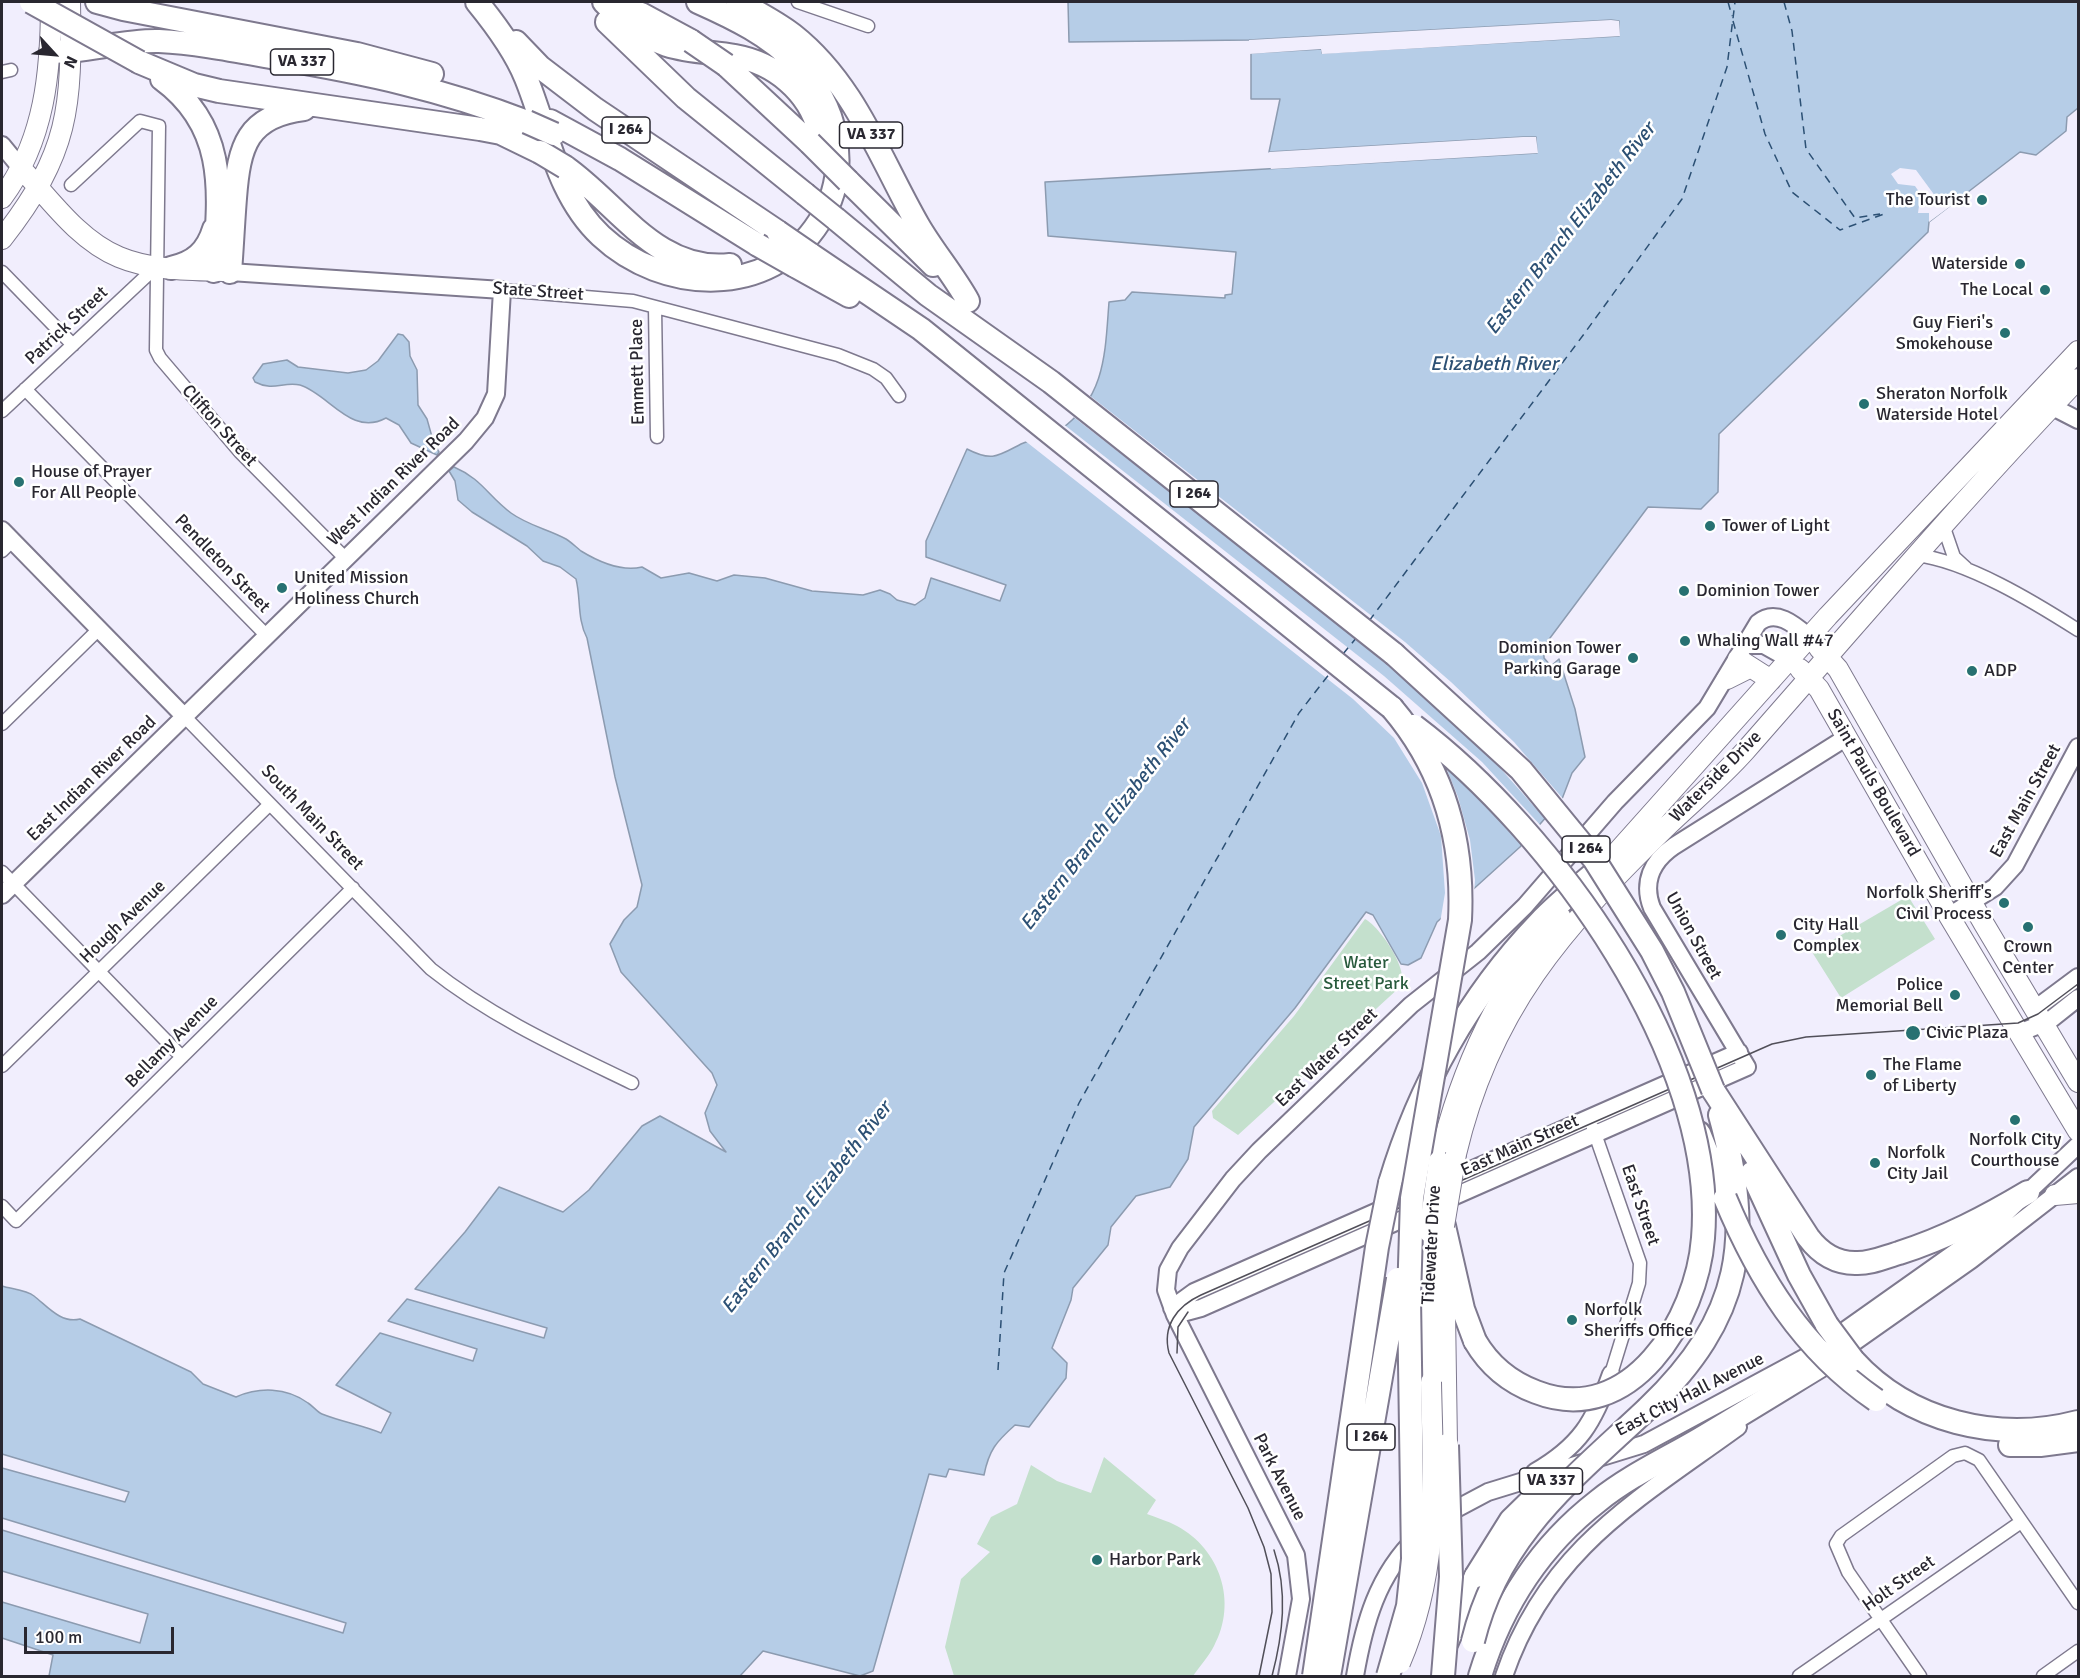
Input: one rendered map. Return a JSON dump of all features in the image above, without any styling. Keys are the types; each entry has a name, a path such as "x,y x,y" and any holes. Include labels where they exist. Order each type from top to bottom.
{"highway":[{"path":"31,2 139,62 194,85 219,91 501,134 548,136 565,166 660,249 691,263 714,266 750,260 781,245 803,222 821,186 824,161 817,123 803,97 780,74 761,64 736,56 665,44 625,23 610,2"},
{"path":"97,2 392,62 450,80 525,116"},
{"name":"I 264","path":"591,2 620,36 656,70 805,194 928,295 1051,382 1394,654 1521,770 1594,859 1635,921 1673,992 1713,1090 1734,1168 1739,1210 1736,1252 1722,1306 1693,1360 1648,1408 1551,1500 1519,1537 1490,1589 1473,1641 1467,1677"},
{"path":"610,2 658,22 726,65 810,143 968,301"},
{"path":"482,8 522,68 564,185 589,224 621,253 662,273 699,280 732,279 755,274 780,262 800,247 815,229 834,190 837,175 837,145 825,104 798,65 771,41 744,24 698,2"},
{"name":"VA 337","path":"738,2 794,36 841,85 874,140 918,226 954,274 968,301 1051,382"},
{"name":"I 264","path":"482,8 540,67 595,109 778,232 803,260"},
{"name":"VA 337","path":"62,52 135,42 213,47 371,74 525,116 548,136 646,177 758,244 803,260 914,338 960,362"},
{"path":"139,62 182,95 204,126 216,159 219,178 217,219 222,271"},
{"path":"222,271 237,170 244,145 261,123 273,115 326,106"},
{"path":"164,267 190,262 203,251 217,219"},
{"name":"I 264","path":"960,362 1392,708 1411,731 1437,779 1452,825 1460,867 1460,920 1329,1677"},
{"path":"1392,708 1452,756 1485,787 1542,850 1576,894 1640,997 1688,1103 1735,1222 1775,1297 1800,1331 1825,1359 1876,1400 1922,1424 1971,1439 2024,1445 2079,1440"},
{"path":"1314,1677 1377,1247 1390,1183 1405,1134 1432,1075 1478,999 1540,922 1611,859"},
{"path":"1713,1090 1808,1238 1835,1260 1869,1262 1922,1245 1972,1224 2028,1191"},
{"path":"1713,1090 1799,1275 1827,1325 1853,1360 1889,1394 1919,1410 1989,1428 2046,1429 2079,1422"},
{"path":"1437,1229 1475,1341 1491,1363 1507,1378 1530,1390 1559,1398 1590,1397 1610,1391 1635,1377 1654,1359 1672,1333 1688,1303 1702,1249 1702,1179 1688,1103"},
{"path":"1388,1677 1408,1606 1414,1545 1409,1298 1413,1198"},
{"path":"1480,1677 1497,1627 1521,1585 1548,1550 1588,1510 1621,1485 1825,1363"},
{"name":"VA 337","path":"1433,1677 1476,1576 1502,1532 1532,1498 1602,1439 1648,1408"},
{"path":"1443,1677 1451,1577 1447,1445"}],"main road":[{"path":"2,239 39,187 55,155 63,128 62,52 51,2"},
{"path":"2,198 21,167 43,109 62,52 70,2"},
{"path":"2,146 74,226 100,247 132,262 164,267"},
{"name":"State Street","path":"164,267 502,290"},
{"name":"West Indian River Road","path":"184,716 485,418 496,394 502,290"},
{"name":"Waterside Drive","path":"1437,1229 1447,1157 1490,1052 1516,1002 1550,950 1594,900 1730,767 1943,525 2043,402 2079,351"},
{"name":"Waterside Drive","path":"1611,859 1809,637 2043,402 2079,379"},
{"path":"2043,402 2079,420"},
{"name":"South Main Street","path":"5,541 99,629 184,716"},
{"path":"1727,679 1744,657 1755,626 1768,617 1781,618 1809,637"},
{"name":"Saint Pauls Boulevard","path":"1809,637 1838,669 1972,903 2079,1082"},
{"path":"1744,657 1764,645 1788,660"},
{"path":"1744,657 1771,680"},
{"name":"Saint Pauls Boulevard","path":"1788,660 1809,676 1847,737 1949,916 2079,1131"},
{"name":"East Water Street","path":"1174,1311 1166,1282 1171,1263 1246,1164 1410,1005 1494,938 1615,802 1695,723 1727,679"},
{"name":"East Indian River Road","path":"5,884 184,716"},
{"path":"1847,737 1856,733 1863,735 1895,767"},
{"name":"Union Street","path":"1748,1067 1652,908 1648,889 1650,874 1656,861 1674,846 1847,737"},
{"name":"East Main Street","path":"1949,916 1995,887 2015,865 2079,747"},
{"path":"1897,825 1916,805"},
{"name":"Tidewater Drive","path":"1447,1157 1459,1090 1491,1016 1537,943 1611,859"},
{"path":"2019,1033 2079,977"},
{"path":"2039,1016 2079,998"},
{"name":"East Main Street","path":"1592,1126 1739,1052"},
{"name":"East Main Street","path":"1174,1311 1194,1292 1592,1126 1748,1067"},
{"name":"East City Hall Avenue","path":"1355,1677 1370,1610 1398,1557 1425,1530 1453,1508 1475,1497 1515,1483 1644,1444 1805,1357 1840,1335 1979,1236 2079,1145"},
{"path":"1504,1677 1522,1632 1540,1599 1571,1558 1596,1533 1825,1363 1971,1260 2079,1177"},
{"path":"2055,1195 2079,1192"},
{"name":"Tidewater Drive","path":"1395,1677 1421,1604 1431,1553 1438,1382 1437,1229"},
{"name":"Park Avenue","path":"1174,1311 1296,1555 1301,1599 1287,1677"},
{"path":"1515,1483 1552,1462 1577,1442 1594,1417 1611,1374"},
{"name":"Tidewater Drive","path":"1408,1677 1426,1632 1439,1574 1447,1445 1438,1382"}],"street":[{"path":"798,2 868,26"},
{"name":"Clifton Street","path":"71,185 140,121 159,126 161,130 164,267 155,342 160,358 240,452 345,558"},
{"name":"Patrick Street","path":"2,411 73,345 164,267"},
{"path":"2,272 73,345"},
{"name":"State Street","path":"502,290 611,298 655,307 860,363 886,378 899,396"},
{"name":"Emmett Place","path":"655,307 657,437"},
{"name":"Pendleton Street","path":"25,389 266,635"},
{"path":"1943,525 1954,557 1970,571"},
{"path":"1916,555 1929,556 1970,571 2079,630"},
{"path":"2,724 99,629"},
{"name":"South Main Street","path":"184,716 432,969 465,995 632,1083"},
{"name":"Hough Avenue","path":"2,1066 270,804"},
{"path":"5,884 99,971 182,1057"},
{"name":"Bellamy Avenue","path":"2,1206 16,1221 353,888"},
{"name":"East Street","path":"1592,1126 1640,1263 1639,1283 1611,1374"},
{"path":"1920,1677 1848,1572 1836,1544 1841,1536 1940,1465 1960,1454 1972,1455 1978,1460 2079,1603"},
{"name":"Holt Street","path":"1799,1677 2021,1522"},
{"path":"2043,1677 2079,1652"}],"green space":[{"path":"1908,896 1935,939 1841,998 1812,952"},
{"name":"Water Street Park","path":"1365,919 1378,930 1392,950 1401,971 1400,987 1238,1135 1213,1118 1212,1111 1294,1016"},
{"name":"Harbor Park","path":"1104,1457 1156,1500 1147,1514 1174,1524 1192,1536 1214,1562 1221,1578 1224,1612 1221,1629 1210,1654 1193,1676 954,1676 945,1647 961,1579 990,1552 977,1544 991,1517 1017,1504 1031,1465 1057,1481 1091,1493"}],"water":[{"path":"1068,2 2078,2 2078,108 2067,117 2066,131 2036,155 2020,152 1929,222 1928,232 1719,434 1718,492 1701,509 1648,507 1544,646 1544,658 1551,666 1559,659 1575,709 1585,757 1572,773 1562,799 1520,847 1437,922 1421,958 1408,965 1401,964 1373,915 1366,912 1295,1008 1194,1127 1188,1159 1170,1187 1136,1196 1111,1227 1108,1245 1073,1288 1071,1300 1052,1348 1067,1363 1066,1378 1029,1427 1015,1425 998,1442 988,1459 984,1475 949,1469 946,1477 929,1474 873,1671 860,1676 763,1651 740,1676 49,1676 53,1655 2,1638 2,1602 140,1643 148,1614 2,1571 2,1530 343,1633 346,1623 2,1518 2,1468 125,1502 129,1492 2,1454 2,1286 31,1294 61,1317 80,1319 191,1372 203,1384 236,1397 254,1391 282,1391 300,1398 322,1414 381,1433 391,1413 336,1385 380,1333 473,1361 477,1349 388,1321 407,1299 544,1338 547,1328 415,1289 465,1232 499,1187 563,1212 589,1190 642,1126 660,1116 726,1152 710,1131 705,1113 717,1085 712,1073 621,972 610,944 624,920 637,907 642,885 615,777 587,638 580,616 576,579 560,567 543,561 527,546 472,512 458,500 455,481 449,471 454,467 464,472 511,513 566,539 595,559 618,567 642,567 661,578 689,573 717,581 734,575 765,578 812,591 863,595 880,590 897,600 915,605 925,598 931,578 1000,601 1006,585 926,557 926,541 967,449 983,455 995,456 1056,432 1075,417 1095,388 1100,373 1104,356 1109,302 1125,300 1132,292 1225,298 1225,295 1232,294 1236,252 1048,236 1045,182 1537,153 1536,137 1269,152 1280,99 1251,99 1251,53 1322,49 1322,53 1619,36 1619,21 1611,20 1249,40 1069,42"},
{"path":"398,334 403,335 409,342 410,356 417,370 418,405 427,419 434,444 439,452 437,455 411,443 399,425 386,418 373,422 362,422 351,418 300,385 268,386 255,382 253,378 263,364 287,360 298,367 348,373 366,370 378,361"}],"pier":[{"path":"1619,21 1620,36 1322,54 1321,49 1249,54 1251,50 1321,46 1325,51 1617,34 1616,23 1611,23 1249,43 1249,40"},
{"path":"1536,137 1538,153 1271,169 1270,166 1534,150 1534,140 1523,140 1270,155 1269,152"},
{"path":"1900,168 1916,170 1941,204 1952,205 1929,222 1929,213 1918,213 1919,206 1929,206 1915,186 1898,184 1891,174"},
{"path":"1089,395 1405,642 1514,742 1565,801 1547,821 1485,751 1448,716 1319,608 1071,415"},
{"path":"1062,423 1384,676 1482,762 1542,827 1529,842 1463,772 1449,763 1445,765 1458,797 1470,840 1475,880 1474,894 1453,912 1455,867 1441,805 1429,777 1401,736 1420,764 1436,800 1450,855 1449,911 1448,917 1440,923 1445,893 1441,836 1422,783 1394,738 1353,699 1024,440 1057,428"}],"ferry route":[{"path":"1728,2 1732,16"},
{"path":"1369,621 1682,199 1727,67 1735,2"},
{"path":"1784,2 1792,31 1806,149 1855,218 1880,214"},
{"path":"1733,21 1765,134 1792,192 1840,230 1884,214"},
{"path":"1343,654 1357,637"},
{"path":"998,1370 1004,1273 1079,1103 1299,713 1330,673"}],"tram line":[{"path":"1259,1676 1272,1612 1271,1574 1264,1547 1248,1508 1169,1353 1167,1343 1170,1326 1173,1318 1185,1305 1201,1295 1772,1044 1806,1037 2018,1023 2038,1014 2078,984"},
{"path":"1177,1353 1178,1327 1188,1312"},
{"path":"1272,1676 1279,1644 1282,1613 1281,1582 1274,1550"}],"place":[{"name":"The Tourist","path":"1982,200"},
{"name":"Waterside","path":"2020,264"},
{"name":"The Local","path":"2045,290"},
{"name":"Guy Fieri's Smokehouse","path":"2005,333"},
{"name":"Sheraton Norfolk Waterside Hotel","path":"1864,404"},
{"name":"House of Prayer For All People","path":"19,482"},
{"name":"Tower of Light","path":"1710,526"},
{"name":"United Mission Holiness Church","path":"282,588"},
{"name":"Dominion Tower","path":"1684,591"},
{"name":"Whaling Wall #47","path":"1685,641"},
{"name":"Dominion Tower Parking Garage","path":"1633,658"},
{"name":"ADP","path":"1972,671"},
{"name":"Norfolk Sheriff's Civil Process","path":"2004,903"},
{"name":"Crown Center","path":"2028,927"},
{"name":"City Hall Complex","path":"1781,935"},
{"name":"Police Memorial Bell","path":"1955,995"},
{"name":"Civic Plaza","path":"1913,1033"},
{"name":"The Flame of Liberty","path":"1871,1075"},
{"name":"Norfolk City Courthouse","path":"2015,1120"},
{"name":"Norfolk City Jail","path":"1875,1163"},
{"name":"Norfolk Sheriffs Office","path":"1572,1320"},
{"name":"Harbor Park","path":"1097,1560"}],"water label":[{"name":"Eastern Branch Elizabeth River","path":"1571,229"},
{"name":"Elizabeth River","path":"1494,365"},
{"name":"Eastern Branch Elizabeth River","path":"1106,825"},
{"name":"Eastern Branch Elizabeth River","path":"807,1208"}]}
